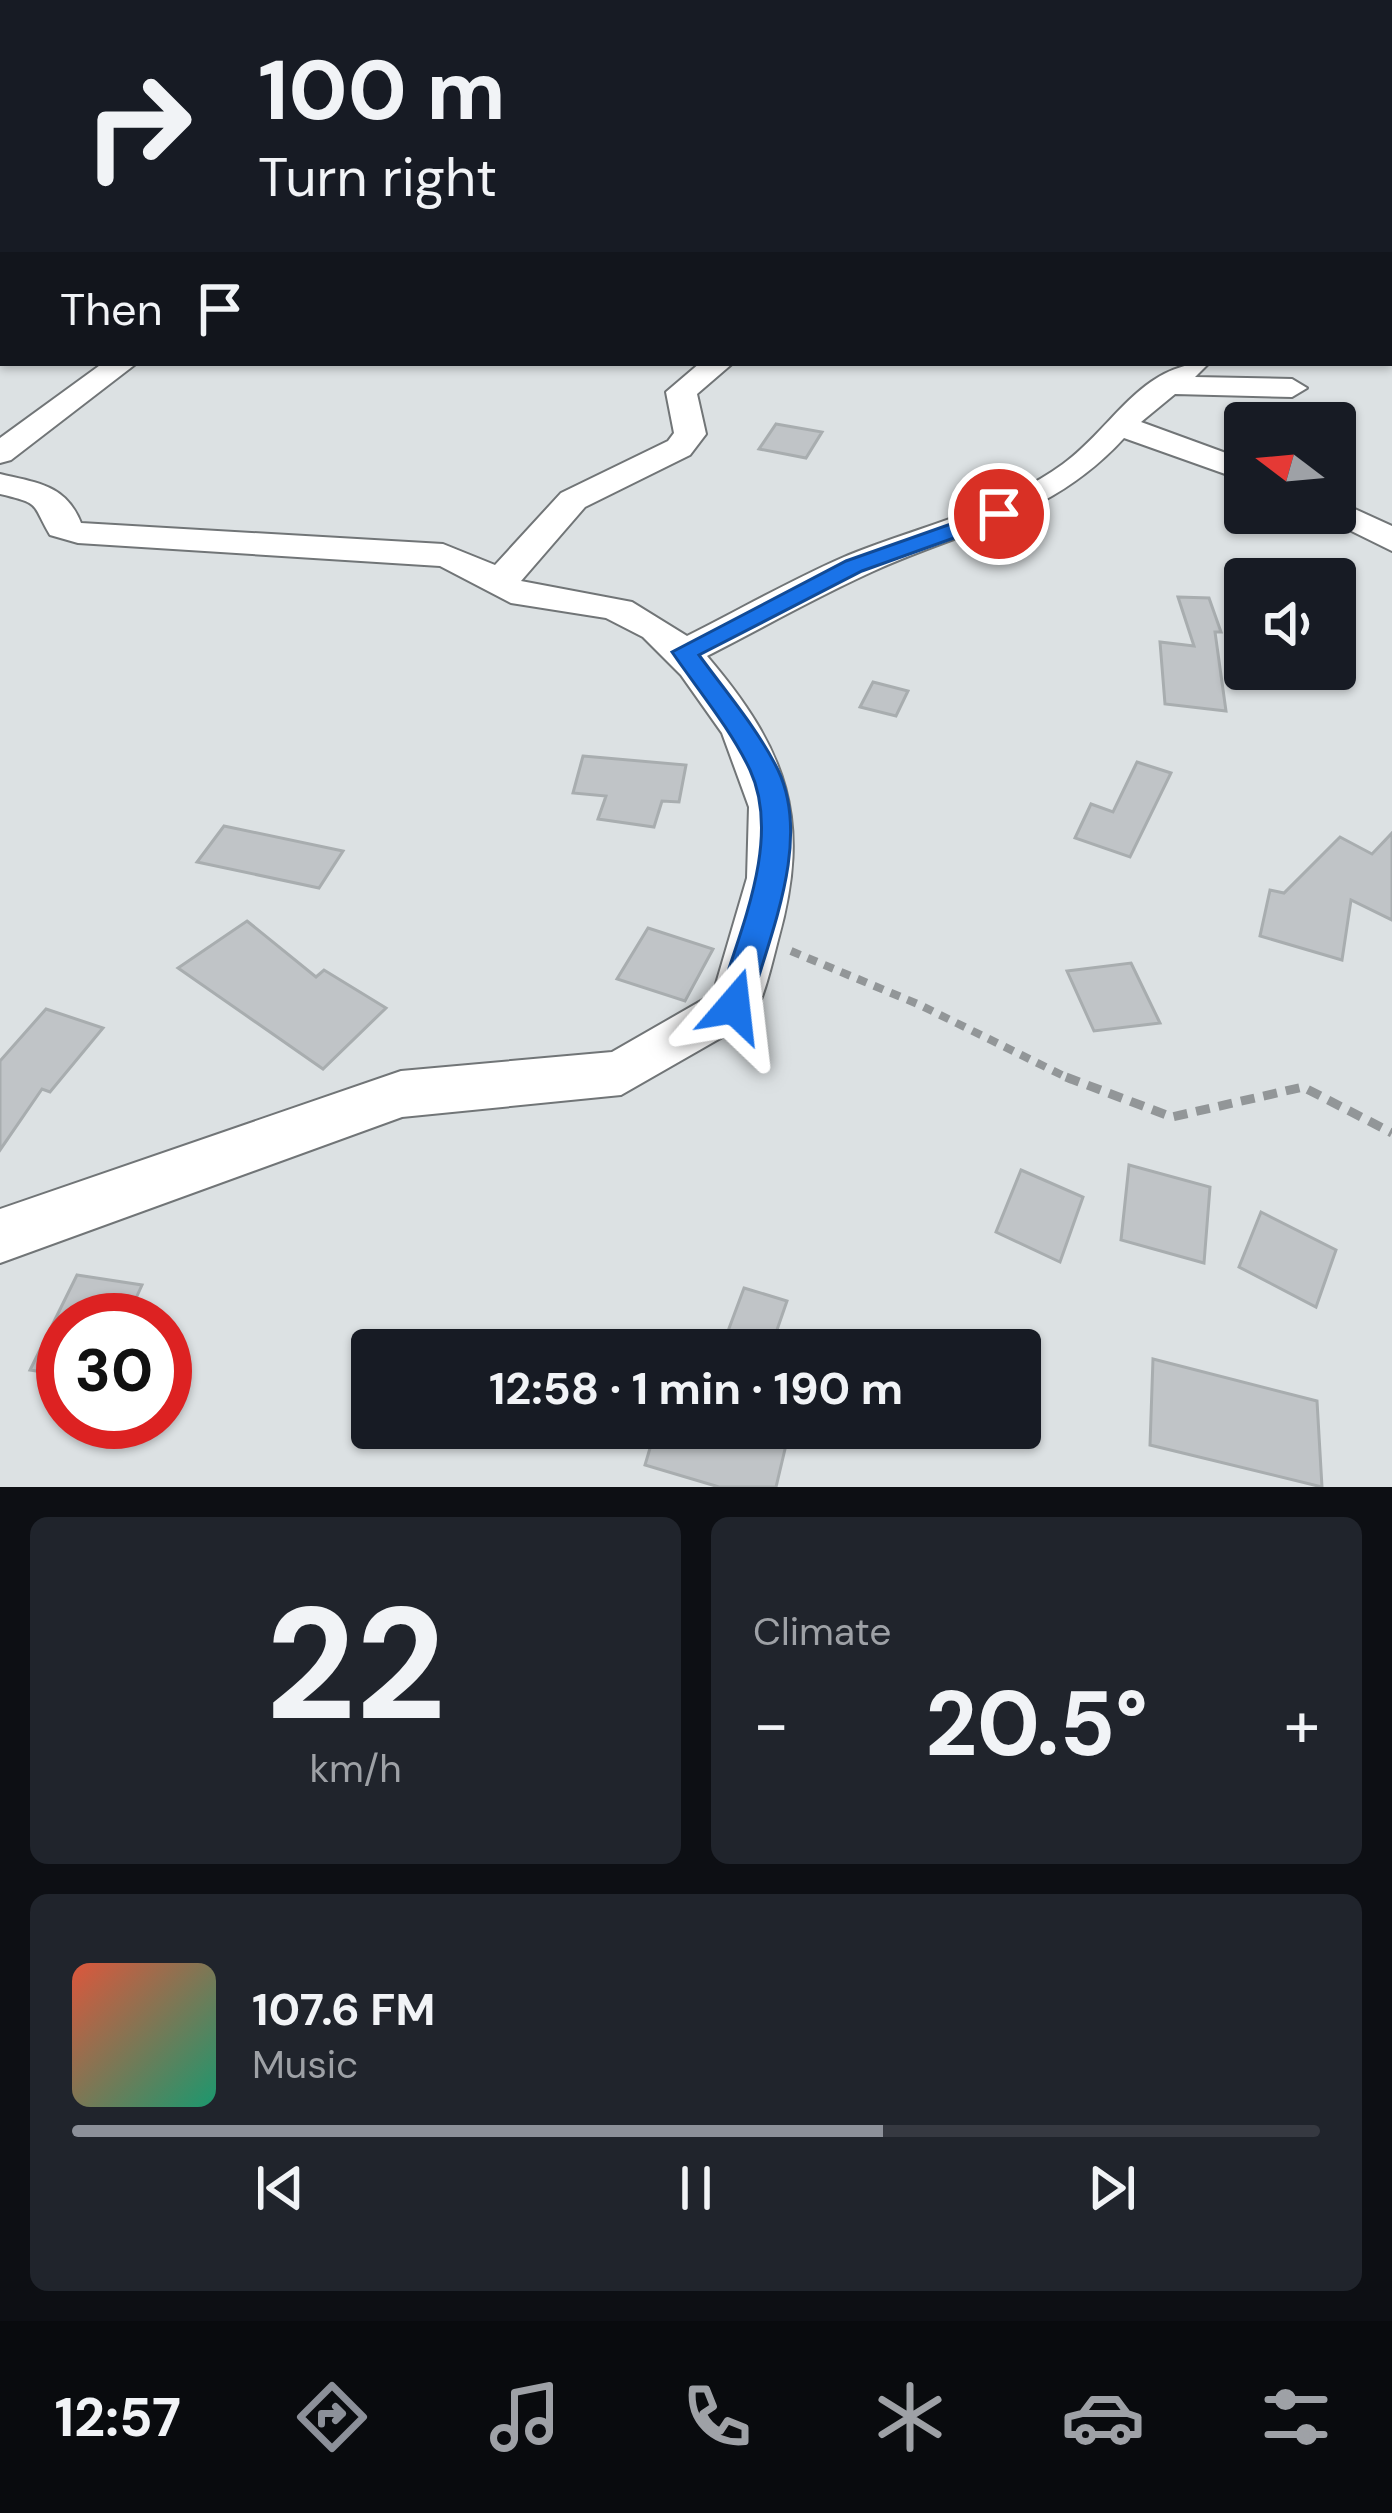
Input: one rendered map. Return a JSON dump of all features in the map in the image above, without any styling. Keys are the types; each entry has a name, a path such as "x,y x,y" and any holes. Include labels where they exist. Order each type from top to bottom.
{"street":[{"path":"0,453 118,366"},
{"path":"500,582 563,508 680,448 690,434 681,392 714,366"},
{"path":"685,652 854,566 1035,496 1078,469 1119,425 1182,374 1292,388"},
{"path":"1119,425 1224,463"},
{"path":"0,484 46,495 60,509 62,528 78,533 219,545 349,545 443,555 485,570 524,595 593,603 631,614 685,652 754,752 774,806 775,844 734,1006 621,1072 401,1094 0,1236"},
{"path":"1356,521 1392,540"}],"path":[{"path":"754,936 920,1005 1076,1082 1172,1117 1303,1087 1392,1133"}],"building":[{"path":"776,424 822,432 806,458 759,449"},
{"path":"1178,597 1209,598 1221,632 1215,632 1226,711 1165,704 1160,642 1194,646"},
{"path":"873,682 908,691 896,716 860,707"},
{"path":"583,756 686,765 679,802 662,801 654,827 598,819 606,796 573,793"},
{"path":"1137,762 1171,773 1130,857 1075,838 1091,804 1113,812"},
{"path":"224,826 343,851 319,888 197,862"},
{"path":"1392,833 1392,920 1351,900 1342,960 1260,936 1270,890 1284,893 1340,837 1372,854"},
{"path":"247,921 316,977 324,970 386,1008 323,1069 178,968"},
{"path":"648,928 713,949 685,1001 617,979"},
{"path":"1131,963 1160,1023 1094,1031 1067,971"},
{"path":"46,1009 103,1028 50,1092 42,1089 0,1150 0,1061"},
{"path":"1129,1165 1210,1187 1204,1263 1121,1240"},
{"path":"1021,1170 1083,1197 1060,1262 996,1232"},
{"path":"1261,1212 1336,1250 1316,1307 1239,1267"},
{"path":"77,1275 142,1285 138,1293 68,1293"},
{"path":"744,1288 787,1301 777,1329 729,1329"},
{"path":"1153,1359 1317,1401 1322,1487 1150,1445"},
{"path":"650,1449 785,1449 776,1487 719,1487 645,1465"}],"route":[{"path":"734,1006 767,888 775,844 774,806 766,773 729,711 685,652 854,566 999,514"}]}
